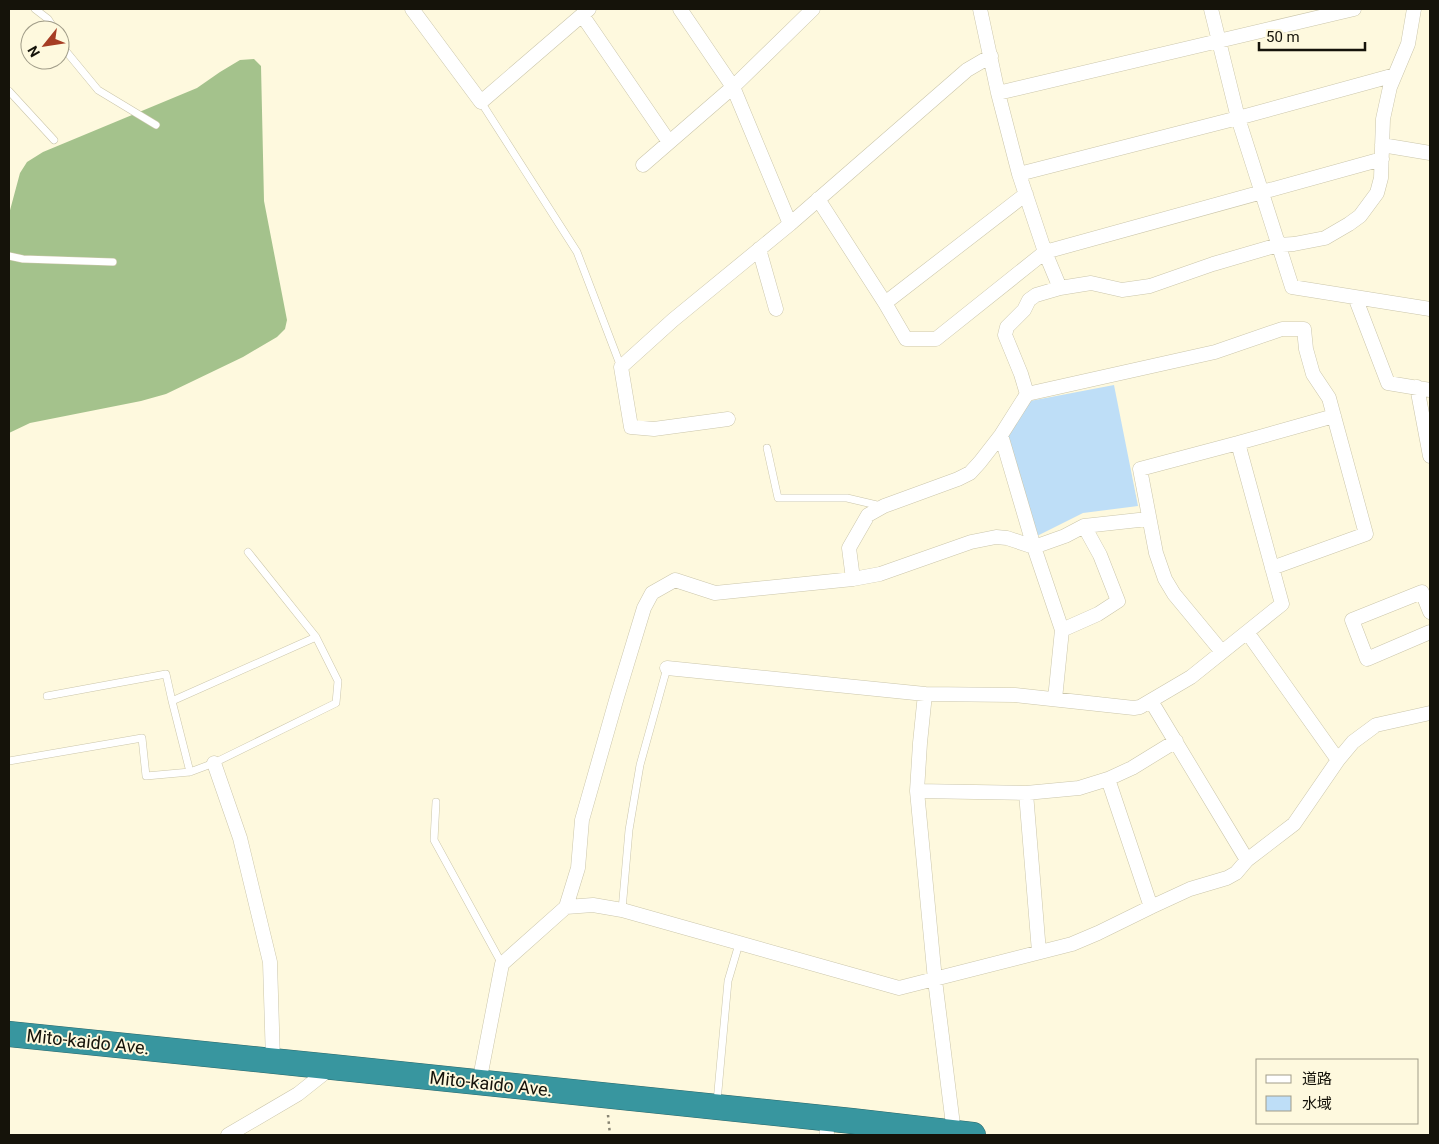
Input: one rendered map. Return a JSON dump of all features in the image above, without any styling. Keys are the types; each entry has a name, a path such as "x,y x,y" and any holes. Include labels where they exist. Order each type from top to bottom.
{"highway":[{"name":"Mito-kaido Ave.","path":"9,1034 716,1108 827,1127 964,1134"}],"street":[{"path":"412,9 481,102 586,12 669,142"},
{"path":"680,9 733,87 790,224"},
{"path":"643,165 733,87 813,9"},
{"path":"1211,9 1238,118 1292,287 1430,309"},
{"path":"998,93 1354,9"},
{"path":"1027,394 1005,335 1007,327 1024,310 1029,300 1036,295 1091,282 1122,290 1150,286 1278,244 1294,244 1325,238 1360,216 1377,193 1382,178 1383,119 1394,74 1408,44 1414,9"},
{"path":"985,10 998,93 1019,174 1045,252 1060,288"},
{"path":"728,419 654,429 631,427 621,367 673,320 790,224 967,70 991,56"},
{"path":"1019,174 1238,118 1394,74"},
{"path":"818,199 906,339 936,339 1045,252 1261,192 1382,152 1430,153"},
{"path":"885,303 1026,194"},
{"path":"759,249 776,309"},
{"path":"1355,297 1388,383 1423,388 1430,456"},
{"path":"853,580 849,548 868,515 884,506 970,473 1001,435 1027,394 1215,352 1282,328 1304,329 1306,349 1313,374 1329,398 1366,534 1272,568"},
{"path":"1222,652 1174,594 1165,579 1156,553 1148,519 1140,469 1334,416"},
{"path":"1001,435 1034,547 1062,630 1055,698"},
{"path":"667,668 925,694 1015,695 1134,708 1140,707 1191,677 1282,604 1238,443"},
{"path":"479,1083 502,964 566,906 578,868 582,820 616,697 644,608 652,593 675,580 715,593 853,580 880,574 971,542 996,537 1007,538 1034,547 1065,536 1084,526 1148,519"},
{"path":"1062,630 1098,614 1118,601 1100,555 1084,526"},
{"path":"1430,612 1422,592 1352,620 1367,659 1430,632"},
{"path":"1247,632 1338,760"},
{"path":"925,694 917,791 935,980 964,1134"},
{"path":"1151,701 1247,860"},
{"path":"566,906 593,904 622,910 898,988 935,980 1072,944 1190,889 1236,873 1247,860 1294,824 1338,760 1353,742 1376,725 1430,713"},
{"path":"917,791 1026,793 1079,788 1108,779 1132,768 1176,741"},
{"path":"214,763 240,838 270,962 273,1061"},
{"path":"1108,779 1151,907"},
{"path":"1026,793 1040,952"},
{"path":"228,1135 298,1094 332,1067"}],"lane":[{"path":"35,9 49,20"},
{"path":"70,55 98,90 156,125"},
{"path":"9,91 54,140"},
{"path":"481,102 578,252 621,367"},
{"path":"9,256 23,259 113,262"},
{"path":"767,448 778,498 847,498 884,506"},
{"path":"9,761 142,738 146,776 190,772 214,763 336,703 338,681 316,636 248,552"},
{"path":"172,701 316,636"},
{"path":"622,910 629,830 640,765 667,668"},
{"path":"47,696 166,674 190,772"},
{"path":"436,802 434,840 502,964"},
{"path":"716,1108 728,981 739,944"}],"green space":[{"path":"254,59 261,66 264,201 287,320 285,329 277,337 243,357 166,394 141,401 30,423 9,433 9,214 20,173 27,162 43,152 197,88 240,60"}],"water":[{"path":"1114,385 1138,506 1083,513 1037,536 1008,436 1030,401"}]}
